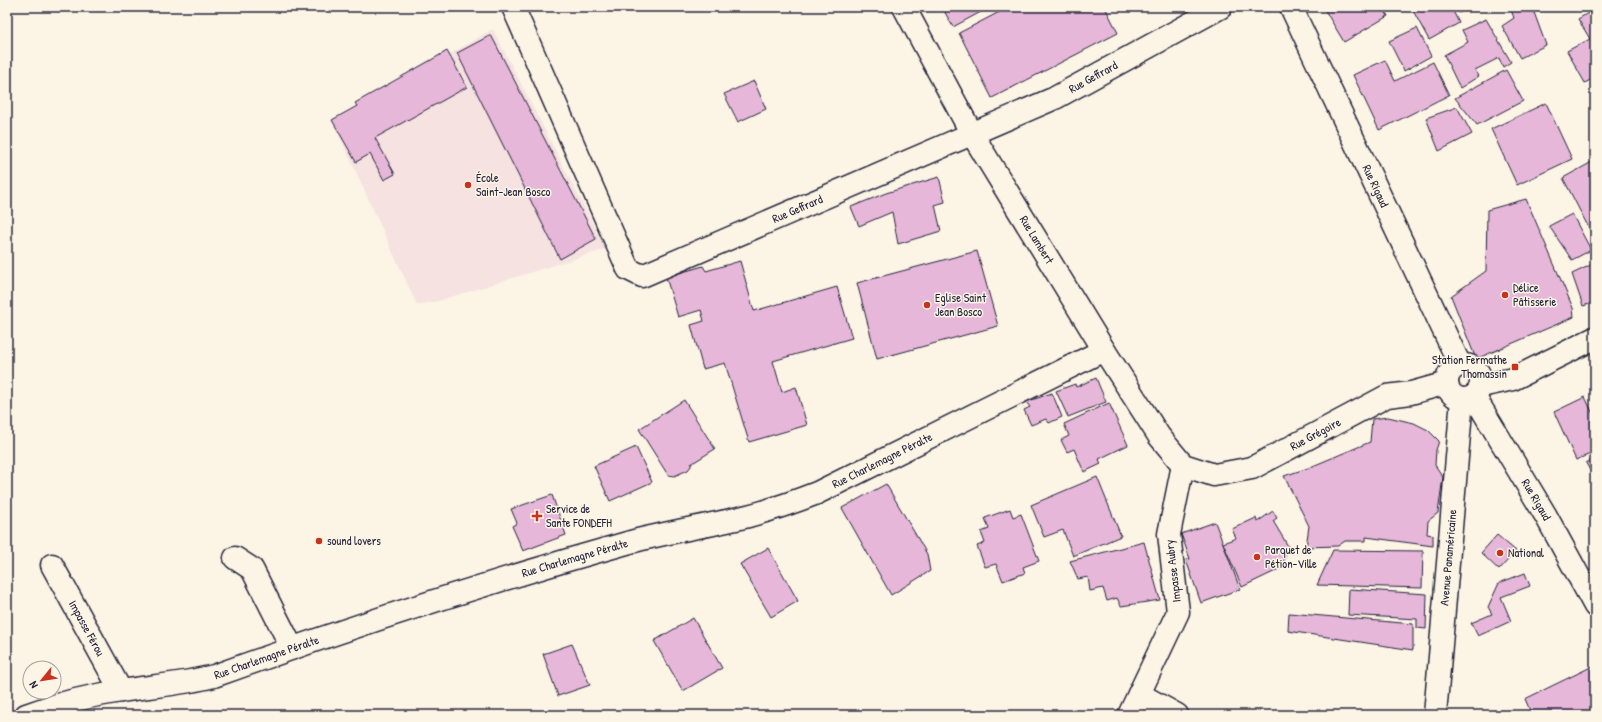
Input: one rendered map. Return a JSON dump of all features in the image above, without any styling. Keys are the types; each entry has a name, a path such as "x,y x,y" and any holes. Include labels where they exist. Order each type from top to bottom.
{"street":[{"name":"Rue Geffrard","path":"513,7 628,269 642,276 1055,98 1221,7"},
{"name":"Rue Lambert","path":"904,7 972,134 1104,350 1159,436 1183,465"},
{"name":"Rue Rigaud","path":"1291,7 1460,365"},
{"path":"1472,394 1481,380 1476,370 1472,366 1460,365 1456,367 1449,373 1447,383 1450,392 1453,395 1472,394 1513,379 1595,338"},
{"name":"Rue Charlemagne Péralte","path":"26,715 45,708 85,698 121,691 190,683 416,607 629,542 747,516 786,505 824,490 1104,350"},
{"name":"Rue Grégoire","path":"1183,465 1214,475 1252,468 1387,396 1411,393 1447,383"},
{"name":"Rue Rigaud","path":"1472,394 1546,516 1595,606"},
{"name":"Avenue Panaméricaine","path":"1435,715 1472,394"},
{"name":"Impasse Aubry","path":"1129,715 1178,612 1169,534 1183,465"},
{"path":"235,558 252,569 292,648"},
{"name":"Impasse Férou","path":"52,565 121,691"},
{"path":"1139,694 1177,715"}],"shaded area":[{"name":"École Saint-Jean Bosco","path":"493,29 606,249 438,301 417,305 333,122"}],"building":[{"path":"942,7 990,7 953,27"},
{"path":"1009,7 1105,7 1118,33 992,98 959,33"},
{"path":"1323,7 1383,7 1388,16 1344,42"},
{"path":"1411,7 1451,7 1459,23 1429,40"},
{"path":"1457,7 1470,7 1459,13"},
{"path":"1510,7 1532,7 1546,45 1520,58 1502,26 1514,18"},
{"path":"1595,9 1595,77 1585,83 1567,51 1590,39 1578,19"},
{"path":"1486,19 1511,62 1503,67 1499,58 1475,70 1479,76 1460,88 1444,55 1468,42 1462,30"},
{"path":"1417,28 1431,56 1404,71 1389,41"},
{"path":"491,35 596,239 560,259 457,53"},
{"path":"447,51 467,87 375,138 395,174 384,180 370,154 356,162 332,120 357,106 355,103"},
{"path":"1385,60 1395,81 1433,62 1449,95 1379,130 1353,75"},
{"path":"1506,70 1523,101 1477,125 1455,98"},
{"path":"754,81 766,109 738,122 724,94"},
{"path":"1546,103 1572,159 1517,185 1491,129"},
{"path":"1457,107 1472,134 1439,151 1426,118"},
{"path":"1592,162 1595,167 1595,240 1563,178"},
{"path":"939,177 945,202 935,205 941,231 898,244 892,212 859,226 851,207 886,193"},
{"path":"1526,199 1573,308 1574,317 1476,359 1451,296 1486,271 1487,210"},
{"path":"1572,214 1591,250 1572,260 1549,226"},
{"name":"Eglise Saint Jean Bosco","path":"977,251 998,326 877,359 857,283"},
{"path":"740,261 754,311 837,287 852,338 773,361 782,392 796,387 807,425 749,442 725,363 703,369 691,325 704,321 701,310 678,317 666,277 703,266 706,271"},
{"path":"1595,263 1595,302 1583,306 1572,274"},
{"path":"1096,378 1106,402 1068,417 1056,391 1075,384 1076,387"},
{"path":"1052,393 1062,417 1049,423 1046,419 1031,425 1024,410 1030,407 1026,402"},
{"path":"1585,397 1595,418 1595,452 1576,460 1554,412"},
{"path":"684,400 715,449 691,464 688,470 674,476 668,475 639,429"},
{"path":"1109,403 1128,445 1099,459 1101,464 1084,472 1074,449 1067,452 1061,440 1069,436 1064,424"},
{"path":"1388,417 1414,423 1428,430 1439,441 1436,450 1435,465 1443,477 1438,513 1428,521 1427,534 1433,535 1433,546 1366,537 1366,541 1345,541 1338,546 1306,547 1309,526 1284,476 1308,468 1370,442 1372,419"},
{"path":"636,447 652,482 610,501 594,466"},
{"path":"1595,458 1595,480 1586,463"},
{"path":"1097,477 1121,536 1073,556 1063,530 1044,537 1031,505"},
{"path":"886,484 927,554 930,571 891,595 842,508"},
{"name":"Service de Sante FONDEFH","path":"552,495 566,535 523,551 512,526 517,523 511,509"},
{"path":"1010,509 1013,517 1021,514 1039,561 1023,567 1025,573 1003,581 996,564 985,567 977,546 985,543 981,532 989,529 985,518"},
{"name":"Parquet de Pétion-Ville","path":"1273,511 1277,518 1273,521 1288,546 1282,568 1242,587 1223,543 1236,538 1232,529 1256,518 1257,522"},
{"path":"1215,522 1240,589 1201,603 1186,560 1190,559 1181,534"},
{"path":"1497,535 1516,551 1499,570 1481,553"},
{"path":"1144,542 1160,600 1121,606 1117,598 1107,601 1103,588 1090,591 1088,577 1078,579 1070,561"},
{"path":"768,548 798,601 771,617 740,564"},
{"path":"1333,550 1423,551 1422,588 1317,585"},
{"path":"1525,573 1530,586 1501,597 1511,621 1478,636 1471,623 1492,614 1488,607 1499,583"},
{"path":"1349,589 1427,594 1426,629 1417,628 1417,619 1348,615"},
{"path":"1289,613 1413,624 1413,650 1288,631"},
{"path":"693,618 722,668 683,691 654,641"},
{"path":"572,644 590,685 558,696 543,654"},
{"path":"1595,665 1595,715 1532,715 1525,699"}],"place":[{"name":"École Saint-Jean Bosco","path":"468,185"},
{"name":"Délice Pâtisserie","path":"1505,295"},
{"name":"Eglise Saint Jean Bosco","path":"927,305"},
{"name":"Station Fermathe Thomassin","path":"1515,367"},
{"name":"Service de Sante FONDEFH","path":"537,516"},
{"name":"sound lovers","path":"319,541"},
{"name":"National","path":"1500,553"},
{"name":"Parquet de Pétion-Ville","path":"1257,557"}]}
